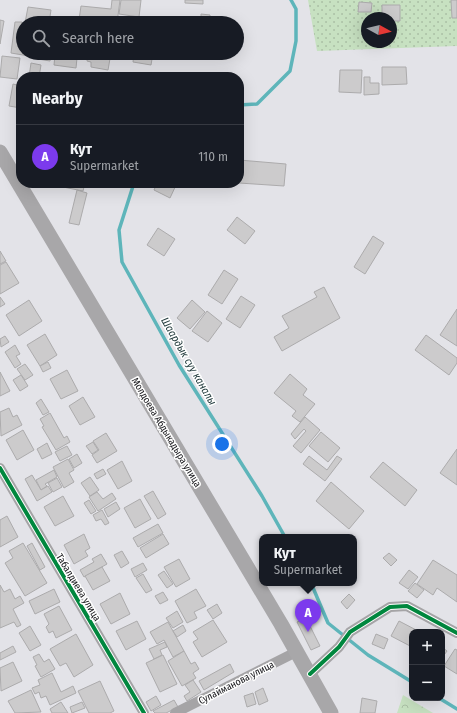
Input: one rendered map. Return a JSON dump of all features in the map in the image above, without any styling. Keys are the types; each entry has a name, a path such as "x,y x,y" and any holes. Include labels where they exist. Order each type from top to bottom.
{"main road":[{"name":"Молдоева Абдыкадыра улица","path":"0,152 16,179"},
{"name":"Молдоева Абдыкадыра улица","path":"21,188 298,652 331,713"}],"street":[{"name":"Табалдиева улица","path":"0,468 144,713"},
{"path":"310,674 340,647 350,632 390,607 406,606 457,633"},
{"name":"Сулайманова улица","path":"175,713 298,652"}],"green space":[{"path":"308,0 457,0 457,46 317,51"},
{"path":"403,695 409,699 409,701 413,701 433,713 397,713"}],"building":[{"path":"112,0 120,0 118,16 80,16 81,6 111,9"},
{"path":"121,0 141,0 139,16 119,14"},
{"path":"185,0 203,0 203,4 185,3"},
{"path":"451,0 457,0 457,18 452,18"},
{"path":"359,2 372,3 371,12 358,12"},
{"path":"382,5 400,5 400,21 397,21 397,12 382,12"},
{"path":"28,7 51,10 50,16 26,16"},
{"path":"201,14 210,15 210,16 201,16"},
{"path":"0,20 4,21 0,44"},
{"path":"15,22 16,22 16,54 11,53"},
{"path":"2,56 16,58 16,60 20,60 18,72 16,72 16,79 0,77"},
{"path":"54,60 77,60 76,68 54,65"},
{"path":"110,60 108,70 91,67 91,62 87,61"},
{"path":"133,60 152,60 151,65 133,62"},
{"path":"31,63 41,65 40,72 30,72"},
{"path":"382,67 406,67 407,84 382,85"},
{"path":"340,70 362,70 361,93 339,92"},
{"path":"364,77 370,77 370,83 379,83 379,94 364,95"},
{"path":"13,84 16,85 16,107 9,106"},
{"path":"244,160 286,164 284,186 244,183"},
{"path":"68,188 84,188 83,191"},
{"path":"155,188 175,188 170,198 154,190"},
{"path":"77,190 87,193 79,225 69,223"},
{"path":"237,217 255,231 245,244 227,230"},
{"path":"158,228 175,239 164,256 147,245"},
{"path":"373,236 384,243 365,274 354,267"},
{"path":"0,251 6,261 0,264"},
{"path":"6,262 19,283 0,294 0,265"},
{"path":"224,270 238,279 222,304 208,295"},
{"path":"324,287 340,318 282,351 274,337 289,328 282,316 317,297 314,292"},
{"path":"241,296 255,305 240,328 226,319"},
{"path":"0,297 5,304 0,307"},
{"path":"29,300 42,321 19,336 6,315"},
{"path":"192,300 205,312 190,329 177,318"},
{"path":"457,309 457,346 440,335"},
{"path":"207,311 222,323 208,342 192,331"},
{"path":"45,334 57,355 40,366 27,345"},
{"path":"426,335 457,358 457,363 449,375 415,350"},
{"path":"5,336 9,342 1,347 0,339"},
{"path":"15,345 20,354 16,356 21,364 15,368 5,352"},
{"path":"48,362 51,368 43,372 40,366"},
{"path":"25,364 33,375 25,380 17,369"},
{"path":"67,370 78,391 61,399 50,379"},
{"path":"0,372 10,391 0,396"},
{"path":"290,374 307,389 303,395 315,404 300,422 292,416 296,411 274,393"},
{"path":"21,375 28,386 20,391 13,380"},
{"path":"83,397 95,417 80,425 69,406"},
{"path":"41,399 49,412 43,415 36,403"},
{"path":"9,408 13,417 17,415 22,425 1,436 0,412"},
{"path":"50,413 64,438 67,436 70,442 56,450 42,427 44,426 40,419"},
{"path":"305,417 320,430 301,453 293,446 306,431 304,429 295,439 291,434"},
{"path":"23,430 34,450 17,460 6,440"},
{"path":"321,432 340,448 328,462 309,446"},
{"path":"106,433 117,451 97,463 92,455 99,450 93,441"},
{"path":"93,442 98,450 92,454 86,446"},
{"path":"47,443 52,454 42,459 37,449"},
{"path":"67,446 72,455 60,461 55,452"},
{"path":"457,449 457,485 440,473"},
{"path":"77,454 82,463 74,468 69,459"},
{"path":"309,456 327,470 337,456 342,459 325,481 303,464"},
{"path":"68,459 74,470 69,473 74,482 64,488 53,467"},
{"path":"122,461 132,481 118,489 107,470"},
{"path":"383,462 417,490 405,506 370,477"},
{"path":"103,469 106,474 97,479 94,474"},
{"path":"54,470 57,477 45,484 47,486 41,490 36,480"},
{"path":"32,475 41,490 48,486 52,492 37,501 25,479"},
{"path":"90,477 99,490 90,496 81,483"},
{"path":"57,478 62,487 53,492 48,483"},
{"path":"331,482 364,511 349,529 316,501"},
{"path":"153,491 166,514 158,519 144,496"},
{"path":"97,492 103,499 112,493 116,499 98,511 89,497"},
{"path":"63,496 74,516 55,526 44,507"},
{"path":"140,499 151,519 135,528 124,508"},
{"path":"89,500 96,511 91,514 84,503"},
{"path":"116,502 120,509 108,517 104,509"},
{"path":"102,510 109,523 105,525 101,519 96,521 93,515"},
{"path":"7,516 18,537 0,547 0,520"},
{"path":"158,524 163,533 138,547 133,538"},
{"path":"84,534 90,548 85,551 88,556 74,564 64,545"},
{"path":"163,534 169,544 146,558 140,548"},
{"path":"23,543 47,583 25,596 5,563 13,558 9,551"},
{"path":"32,543 45,567 40,570 27,546"},
{"path":"122,551 129,563 121,568 114,555"},
{"path":"389,553 397,560 391,566 383,558"},
{"path":"101,554 107,564 84,577 80,570 94,562 92,559"},
{"path":"179,559 190,579 176,587 164,567"},
{"path":"433,560 457,575 457,602 437,588 433,595 417,584"},
{"path":"143,563 147,570 135,577 131,569"},
{"path":"102,567 110,581 93,590 85,576"},
{"path":"409,570 418,577 408,589 399,583"},
{"path":"164,571 173,584 167,588 158,575"},
{"path":"143,574 152,590 146,593 136,578"},
{"path":"415,583 424,590 417,598 408,591"},
{"path":"0,585 4,592 10,589 15,599 20,596 24,603 13,609 21,625 17,627 14,622 0,628"},
{"path":"54,589 60,602 35,614 29,601"},
{"path":"196,589 206,606 194,612 197,618 187,623 175,601"},
{"path":"163,592 168,600 160,604 155,596"},
{"path":"120,593 130,614 111,624 100,604"},
{"path":"349,594 355,600 347,609 341,602"},
{"path":"217,604 222,613 213,619 207,610"},
{"path":"59,606 72,630 56,638 53,631 49,633 46,627 49,624 44,614"},
{"path":"177,611 183,622 173,628 166,618"},
{"path":"306,618 320,646 311,650 297,622"},
{"path":"213,620 227,642 202,657 193,642 198,639 193,632"},
{"path":"137,621 146,639 126,650 116,631"},
{"path":"399,621 414,629 409,629 409,645 391,636"},
{"path":"168,622 184,651 173,657 164,640 157,644 150,632"},
{"path":"183,625 186,631 177,637 173,631"},
{"path":"30,626 41,645 30,651 19,633"},
{"path":"76,634 93,665 74,677 66,663 60,666 50,649"},
{"path":"376,634 388,639 384,649 372,644"},
{"path":"165,642 167,647 160,650 162,655 154,659 149,649"},
{"path":"13,646 16,652 0,660 0,653"},
{"path":"455,649 457,650 457,674 445,667"},
{"path":"184,651 191,664 195,662 199,669 193,673 196,678 182,686 168,661"},
{"path":"39,654 44,662 49,659 55,669 41,677 35,666 37,665 33,657"},
{"path":"163,655 177,684 160,692 146,663"},
{"path":"13,662 22,681 1,691 0,668"},
{"path":"230,664 234,672 204,690 199,681"},
{"path":"52,673 61,692 73,686 76,693 50,705 46,696 41,698 39,692 35,694 32,688 40,685 38,680"},
{"path":"193,680 201,692 187,701 184,696 190,692 185,685"},
{"path":"100,681 114,711 110,713 89,713 78,691"},
{"path":"263,688 268,701 259,705 255,692"},
{"path":"31,690 41,712 15,713 8,701"},
{"path":"253,693 256,704 247,707 244,696"},
{"path":"156,696 161,705 151,711 146,702"},
{"path":"362,698 377,701 375,713 360,713"},
{"path":"174,700 178,707 166,713 155,713 153,711"},
{"path":"61,702 68,713 52,713 50,709"},
{"path":"82,702 85,708 72,713 70,707"}],"waterway":[{"name":"Шаардык суу каналы","path":"244,105 257,104 290,71 296,41 296,9 291,0"},
{"name":"Шаардык суу каналы","path":"132,188 119,230 122,262 179,365 262,496 283,534"},
{"name":"Шаардык суу каналы","path":"312,586 328,623 368,655 409,680"},
{"name":"Шаардык суу каналы","path":"444,701 457,709"}],"cycle path":[{"path":"0,468 144,713"},
{"path":"310,674 339,647 350,632 390,607 407,606 457,633"}],"place":[{"name":"Кут","path":"308,632"}]}
